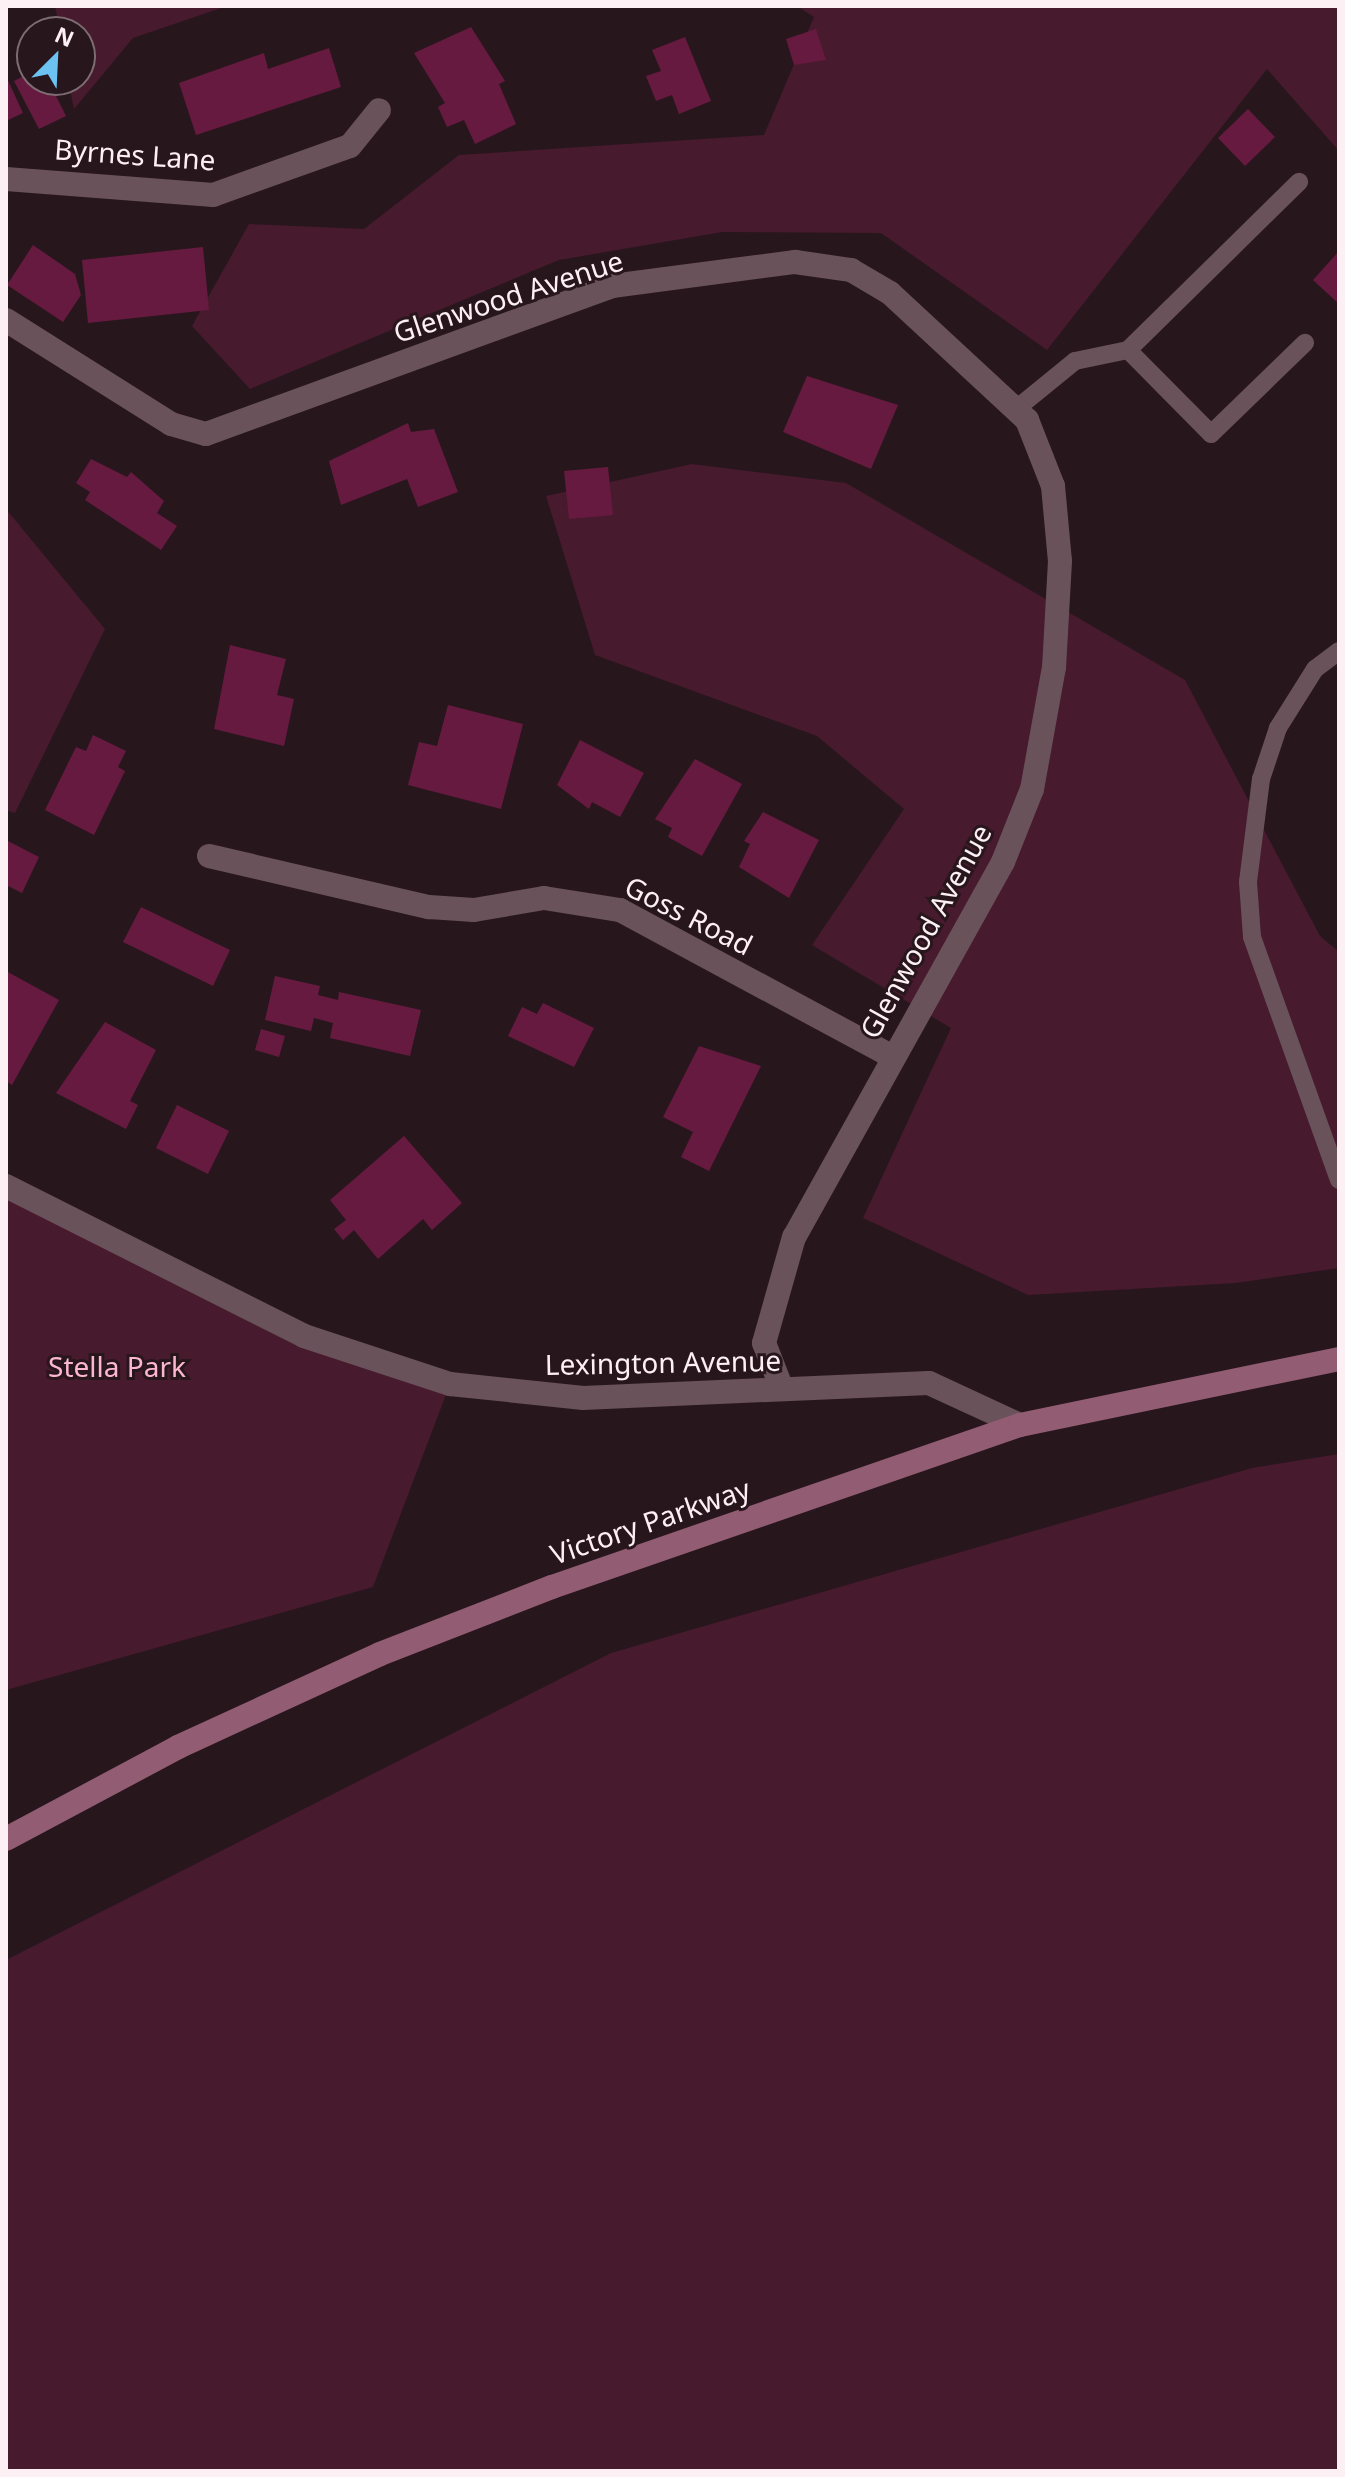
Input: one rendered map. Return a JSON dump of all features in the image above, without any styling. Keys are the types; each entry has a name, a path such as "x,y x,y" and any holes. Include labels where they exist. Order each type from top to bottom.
{"street":[{"name":"Byrnes Lane","path":"6,179 213,195 350,146 379,110"},
{"name":"Glenwood Avenue","path":"6,320 171,424 206,434 612,286 795,262 851,270 890,293 1016,409 1044,451 1058,523 1054,667 1042,747 1003,862 891,1056 790,1251 764,1343 782,1389"},
{"name":"Goss Road","path":"209,856 429,907 474,910 544,898 620,910 891,1056"},
{"name":"Lexington Avenue","path":"6,1186 304,1336 450,1384 583,1398 929,1383 1020,1425"},
{"name":"Victory Parkway","path":"9,1836 380,1654 552,1587 1020,1425 1339,1359"}],"lane":[{"path":"1016,409 1075,361 1128,350 1299,182"},
{"path":"1128,350 1211,434 1305,343"},
{"path":"1339,651 1299,689 1278,728 1261,779 1248,882 1252,937 1339,1180"}],"green space":[{"path":"55,6 227,6 133,38 96,83 96,16 57,16"},
{"path":"797,6 1339,6 1339,151 1267,69 1047,350 881,233 722,232 559,260 250,389 192,326 249,224 364,229 459,155 764,135 814,17"},
{"path":"71,96 85,96 74,109"},
{"path":"692,464 846,483 1185,680 1320,936 1339,952 1339,1268 1236,1283 1028,1295 863,1218 951,1028 812,945 904,809 817,736 595,655 546,496"},
{"path":"6,509 105,629 15,813 6,810"},
{"name":"Stella Park","path":"6,1186 304,1336 450,1384 373,1587 6,1690"},
{"path":"1339,1454 1339,2471 6,2471 6,1960 611,1653 1252,1468"}],"building":[{"path":"471,27 505,81 499,84 516,124 475,144 464,120 447,127 438,107 445,103 414,53"},
{"path":"816,29 826,60 794,65 786,39"},
{"path":"685,37 711,101 679,114 672,95 656,101 646,76 661,71 652,50"},
{"path":"329,48 341,87 196,135 179,83 264,53 268,69"},
{"path":"6,76 23,113 6,121"},
{"path":"22,96 56,96 66,116 39,129"},
{"path":"1248,109 1275,137 1245,166 1218,138"},
{"path":"33,245 75,274 81,295 63,322 7,285"},
{"path":"203,247 209,310 88,323 82,260"},
{"path":"1339,251 1339,304 1313,280"},
{"path":"807,376 898,405 871,469 783,432"},
{"path":"408,423 411,432 434,429 458,492 418,507 407,479 341,505 329,461"},
{"path":"91,459 127,477 131,472 164,501 157,513 177,526 161,550 85,500 90,492 76,483"},
{"path":"608,467 613,515 569,519 564,471"},
{"path":"230,645 286,659 277,695 294,699 284,746 214,729"},
{"path":"448,705 523,724 501,809 408,785 419,742 437,746"},
{"path":"93,735 126,751 118,767 125,771 94,835 45,810 76,747 86,751"},
{"path":"580,740 644,773 620,817 592,802 589,809 557,785"},
{"path":"695,759 742,784 702,856 668,837 672,828 655,819"},
{"path":"763,812 819,840 789,898 739,867 750,844 744,841"},
{"path":"6,840 39,857 22,893 6,885"},
{"path":"141,907 230,950 213,986 123,942"},
{"path":"6,971 59,1000 12,1085 6,1081"},
{"path":"275,976 320,986 318,995 338,1000 339,992 421,1010 410,1056 330,1038 333,1023 314,1018 311,1031 265,1020"},
{"path":"543,1003 594,1028 574,1067 508,1036 522,1007 537,1014"},
{"path":"105,1022 156,1050 130,1101 138,1105 126,1129 56,1093"},
{"path":"261,1029 285,1036 279,1057 255,1050"},
{"path":"699,1046 761,1066 709,1171 681,1157 693,1132 663,1117"},
{"path":"177,1105 229,1131 208,1174 156,1148"},
{"path":"404,1136 462,1203 432,1230 423,1219 378,1259 354,1230 343,1240 334,1229 346,1220 330,1200"}]}
